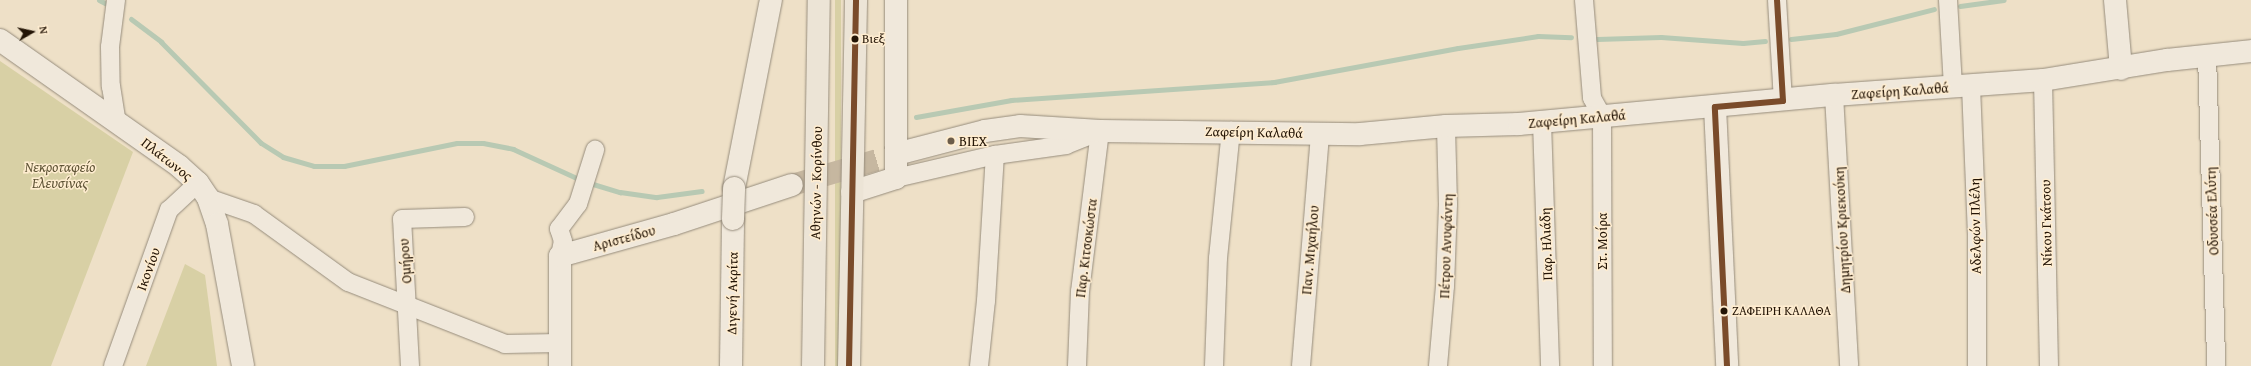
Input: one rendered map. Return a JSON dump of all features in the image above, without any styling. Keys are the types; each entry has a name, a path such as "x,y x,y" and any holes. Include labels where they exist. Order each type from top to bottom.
{"highway":[{"name":"Αθηνών - Κορίνθου","path":"813,366 819,0"},
{"path":"849,366 856,0"}],"street":[{"path":"116,0 110,47 111,86 117,122"},
{"name":"Διγενή Ακρίτα","path":"731,366 734,188 771,0"},
{"path":"896,0 896,178"},
{"path":"1575,0 1585,20"},
{"path":"1584,0 1592,98 1602,116"},
{"path":"1777,0 1783,101"},
{"name":"Αδελφών Πλέλη","path":"1948,0 1962,86 1976,233 1977,366"},
{"path":"2115,0 2121,69"},
{"name":"Πλάτωνος","path":"0,40 117,122 203,190"},
{"name":"Ζαφείρη Καλαθά","path":"904,152 986,131 1020,126 1100,131 1231,131 1360,134 1446,126 1542,122 1783,101 1834,95 2043,80 2207,55 2251,51"},
{"name":"Οδυσσέα Ελύτη","path":"2207,55 2216,366"},
{"name":"Νίκου Γκάτσου","path":"2043,80 2049,366"},
{"name":"Δημητρίου Κριεκούκη","path":"1834,95 1849,366"},
{"path":"1715,107 1727,366"},
{"name":"Στ. Μοίρα","path":"1602,116 1603,366"},
{"name":"Παρ. Ηλιάδη","path":"1542,122 1550,366"},
{"name":"Πέτρου Ανυφάντη","path":"1438,366 1445,286 1448,204 1446,126"},
{"path":"852,192 896,178 995,155 1066,144 1100,131"},
{"name":"Παρ. Κιτσοκώστα","path":"1077,366 1080,291 1100,131"},
{"path":"1214,366 1218,258 1231,131"},
{"name":"Παν. Μιχαήλου","path":"1301,366 1320,134"},
{"path":"979,366 986,301 995,155"},
{"path":"560,366 560,256 562,241 560,229 571,215 581,195 593,158"},
{"name":"Αριστείδου","path":"560,256 674,224 792,185"},
{"path":"203,190 254,214 348,282 505,344 559,344"},
{"path":"203,190 217,224 243,366"},
{"name":"Ικονίου","path":"113,366 169,210 203,190"},
{"name":"Ομήρου","path":"410,366 408,306 402,219 465,217"}],"green space":[{"path":"835,0 841,0 841,366 835,366"},
{"name":"Νεκροταφείο Ελευσίνας","path":"0,61 133,152 51,366 0,366"},
{"path":"185,264 205,275 217,366 146,366"}],"waterway":[{"path":"99,0 105,3"},
{"path":"1960,6 2004,0"},
{"path":"1791,39 1836,34 1934,9"},
{"path":"131,19 161,42 261,143 283,157 314,166 344,166 457,143 483,143 513,149 583,181 620,192 657,197 702,191"},
{"path":"916,117 1011,100 1274,82 1458,48 1538,36 1571,37"},
{"path":"1597,39 1661,37 1743,43 1765,41"}],"tunnel":[{"path":"792,185 904,152"}],"transit line":[{"path":"849,366 856,0"},
{"path":"1727,366 1715,107 1783,101 1777,0"}],"place":[{"name":"Βιεξ","path":"855,39"},
{"name":"ΒΙΕΧ","path":"951,141"},
{"name":"ΖΑΦΕΙΡΗ ΚΑΛΑΘΑ","path":"1724,311"}]}
